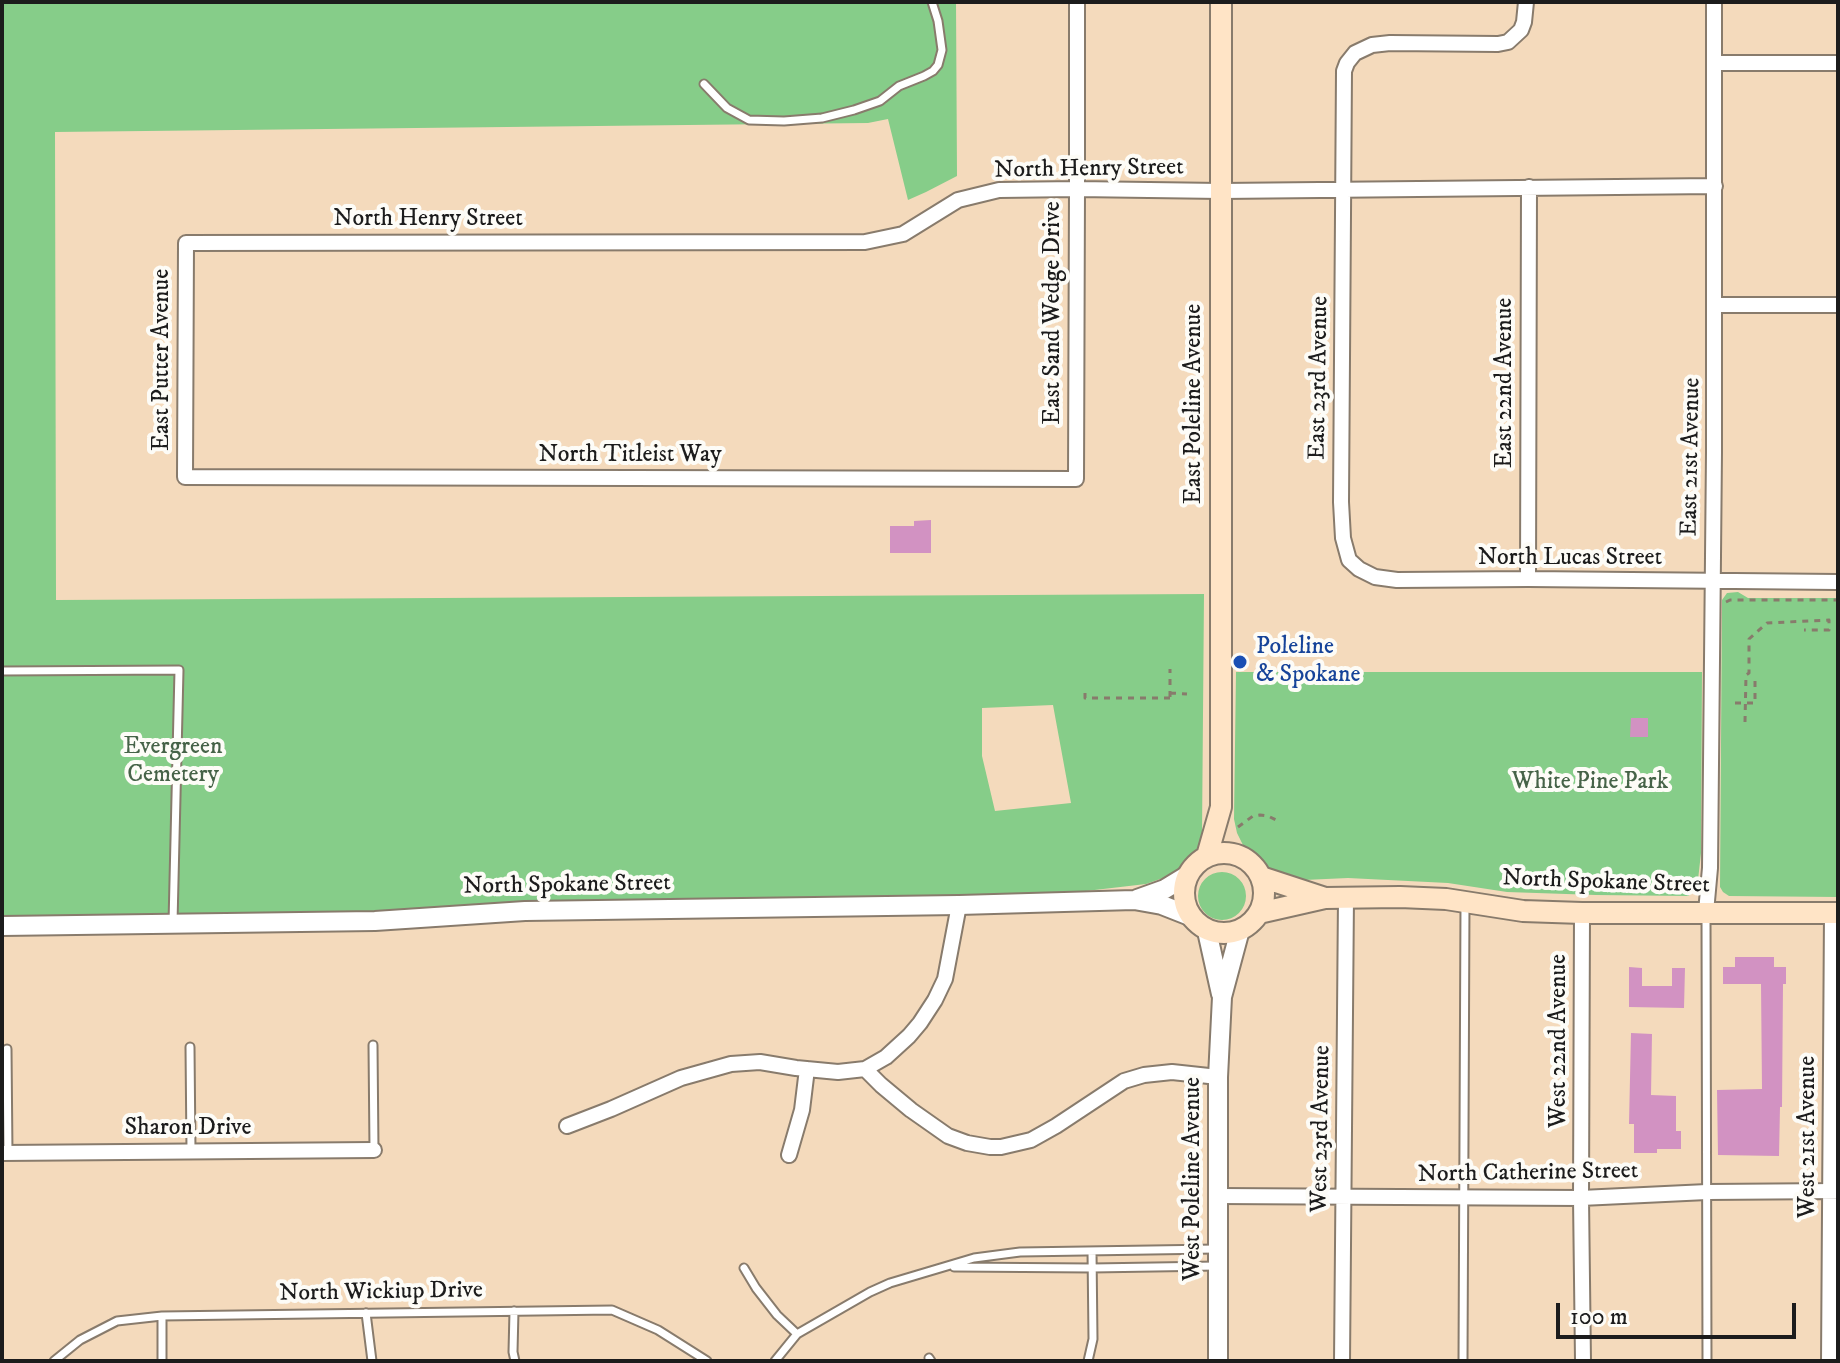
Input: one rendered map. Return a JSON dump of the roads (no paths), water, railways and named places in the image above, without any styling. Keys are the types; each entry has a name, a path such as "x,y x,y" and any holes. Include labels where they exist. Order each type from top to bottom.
{"main road":[{"name":"East Poleline Avenue","path":"1207,856 1221,807 1221,2"},
{"name":"East Poleline Avenue","path":"1221,807 1230,834 1247,860"},
{"path":"1234,854 1247,860 1261,877 1264,895 1259,913 1251,923 1229,934 1207,931 1190,916 1183,896 1188,875 1207,856 1234,854"},
{"name":"North Spokane Street","path":"1261,877 1336,898"},
{"name":"North Spokane Street","path":"1259,913 1336,898 1400,897 1523,911 1835,913"}],"street":[{"name":"East Sand Wedge Drive","path":"1076,479 1077,2"},
{"name":"East 23rd Avenue","path":"1354,565 1346,553 1341,502 1344,71 1355,53 1372,45 1508,42 1521,30 1526,2"},
{"name":"East 21st Avenue","path":"1706,912 1710,868 1715,305 1714,2"},
{"path":"1715,63 1838,63"},
{"name":"North Henry Street","path":"186,243 865,242 903,234 958,200 999,190 1715,186"},
{"name":"East 22nd Avenue","path":"1528,579 1529,187"},
{"name":"East Putter Avenue","path":"185,477 186,243"},
{"path":"1715,305 1838,305"},
{"name":"North Titleist Way","path":"185,477 1076,479"},
{"name":"North Lucas Street","path":"1354,565 1383,579 1838,582"},
{"name":"North Spokane Street","path":"1134,900 1165,889 1188,875"},
{"name":"West 23rd Avenue","path":"1336,898 1343,1197 1342,1361"},
{"name":"North Spokane Street","path":"2,926 375,921 525,911 1134,900 1162,905 1190,916"},
{"path":"567,1126 681,1078 731,1064 760,1062 838,1072 865,1069 886,1057 909,1036 935,1000 945,979 959,905"},
{"name":"West 22nd Avenue","path":"1582,913 1583,1361"},
{"name":"West 21st Avenue","path":"1829,1361 1835,1191 1835,913"},
{"name":"West Poleline Avenue","path":"1218,1361 1218,1077 1222,997 1240,930"},
{"name":"West Poleline Avenue","path":"1207,931 1222,997"},
{"path":"789,1155 802,1110 807,1069"},
{"path":"865,1069 911,1110 948,1136 990,1147 1031,1140 1124,1081 1172,1072 1218,1077"},
{"name":"Sharon Drive","path":"5,1153 374,1150"},
{"name":"North Catherine Street","path":"1218,1196 1581,1198 1707,1192 1835,1191"}],"lane":[{"path":"704,84 727,108 749,120 822,118 880,101 890,91 924,76 938,65 942,50 932,2"},
{"path":"2,671 179,670 173,925"},
{"path":"1463,1361 1465,902"},
{"path":"1706,912 1707,1361"},
{"path":"373,1045 374,1150"},
{"path":"190,1047 191,1151"},
{"path":"5,1153 7,1049"},
{"path":"775,1361 797,1334 859,1298 890,1283 974,1258 998,1254 1092,1251 1218,1258"},
{"path":"1088,1361 1093,1339 1092,1251"},
{"path":"948,1267 1092,1268 1218,1258"},
{"path":"744,1268 777,1315 797,1334"},
{"name":"North Wickiup Drive","path":"54,1361 80,1340 117,1321 162,1316 612,1310 658,1330 707,1361"},
{"path":"514,1311 515,1361"},
{"path":"366,1313 372,1361"},
{"path":"162,1316 162,1361"}],"place":[{"name":"Poleline & Spokane","path":"1240,662"}],"park label":[{"name":"Evergreen Cemetery","path":"173,762"},
{"name":"White Pine Park","path":"1590,783"}]}
